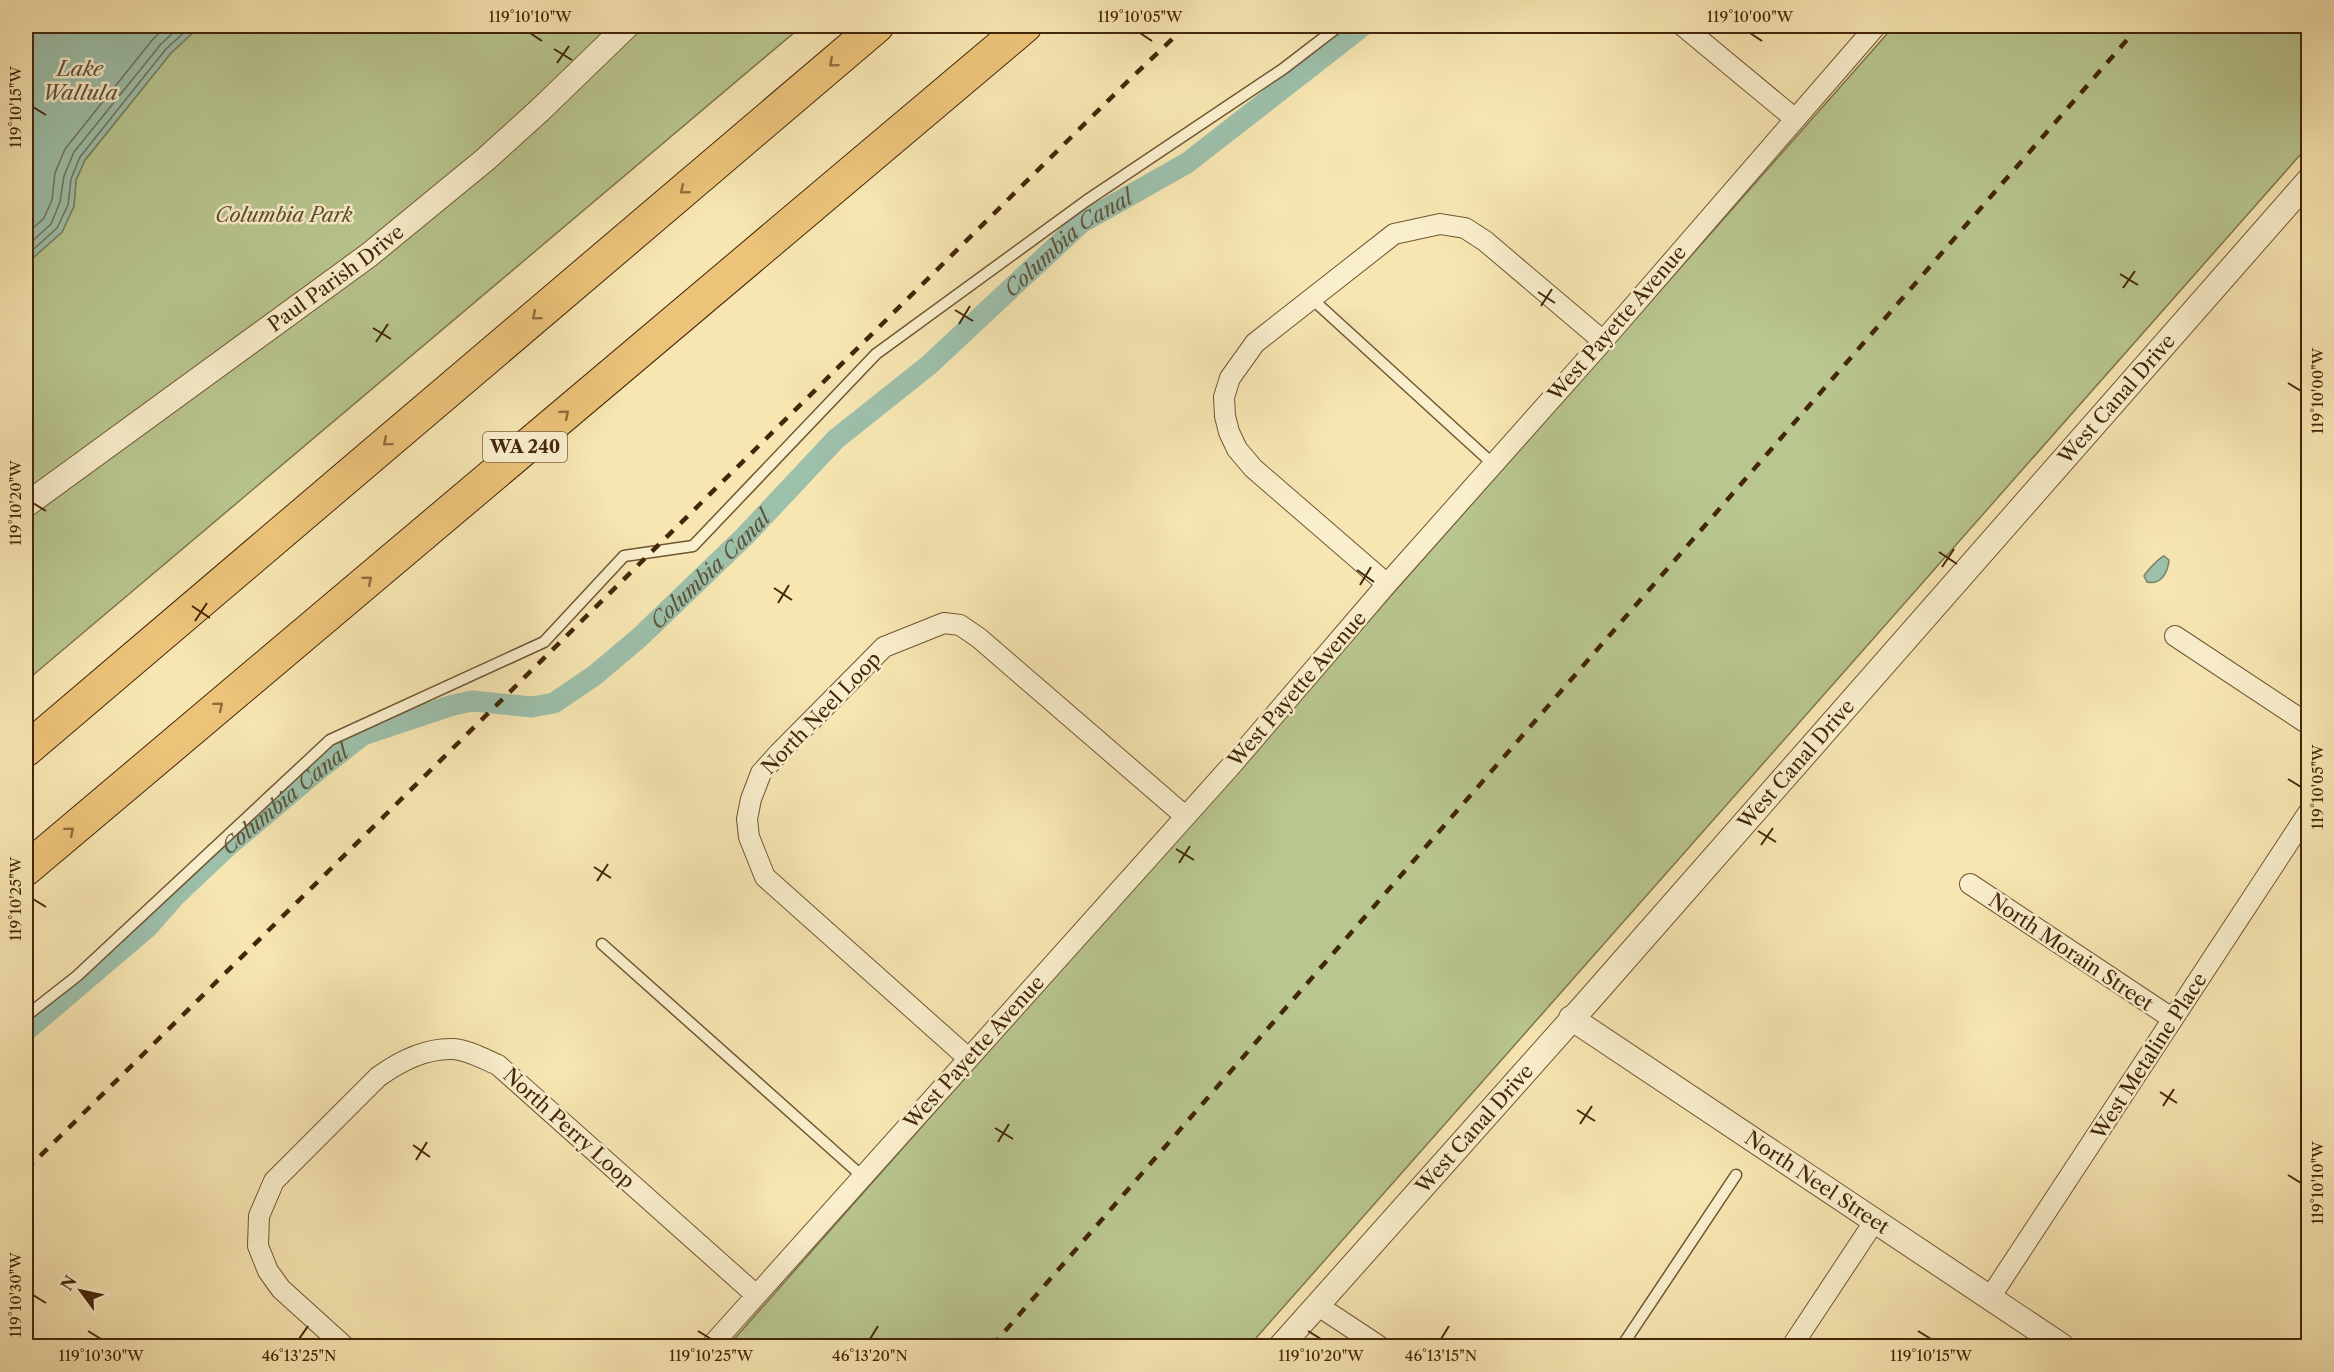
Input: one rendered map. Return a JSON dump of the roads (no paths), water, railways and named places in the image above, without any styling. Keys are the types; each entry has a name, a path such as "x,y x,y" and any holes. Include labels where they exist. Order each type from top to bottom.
{"highway":[{"path":"26,750 878,26"},
{"name":"WA 240","path":"26,869 1025,26"}],"street":[{"name":"Paul Parish Drive","path":"26,505 378,248 494,152 627,26"},
{"path":"1683,26 1794,118"},
{"name":"West Payette Avenue","path":"711,1347 1230,767 1876,26"},
{"name":"West Canal Drive","path":"1281,1347 2308,181"},
{"path":"1388,584 1253,468 1237,449 1225,416 1224,397 1230,378 1255,343 1394,234 1440,224 1465,228 1485,241 1603,340"},
{"name":"North Neel Loop","path":"968,1058 765,877 749,837 747,819 751,799 761,773 884,647 944,623 960,625 979,638 1185,816"},
{"path":"2175,636 2308,724"},
{"name":"West Metaline Place","path":"1989,1299 2308,813"},
{"name":"North Morain Street","path":"1970,884 2173,1019"},
{"name":"North Neel Street","path":"1571,1018 2062,1347"},
{"name":"North Perry Loop","path":"344,1347 281,1289 268,1271 258,1246 260,1216 274,1181 378,1077 397,1063 428,1051 454,1049 498,1065 756,1295"},
{"path":"1792,1347 1874,1222"},
{"path":"1317,1305 1379,1347"}],"lane":[{"path":"26,1016 77,976 330,740 544,642 624,556 693,546 876,354 1086,201 1283,69 1339,26"},
{"path":"1311,298 1494,464"},
{"path":"602,944 862,1176"},
{"path":"1622,1347 1736,1175"}],"water":[{"name":"Lake Wallula","path":"26,26 200,26 171,53 85,160 76,180 74,206 62,232 26,264"},
{"path":"2164,556 2169,560 2163,577 2156,582 2147,582 2145,574"}],"waterway":[{"name":"Columbia Canal","path":"26,1031 148,927 175,896 227,847 363,735 453,705 472,701 532,707 554,703 595,675 640,637 745,536 836,439 929,365 1081,223 1187,163 1363,26"}],"railway":[{"path":"26,1170 1186,26"},
{"path":"992,1346 2139,26"}],"park label":[{"name":"Columbia Park","path":"284,215"}]}
